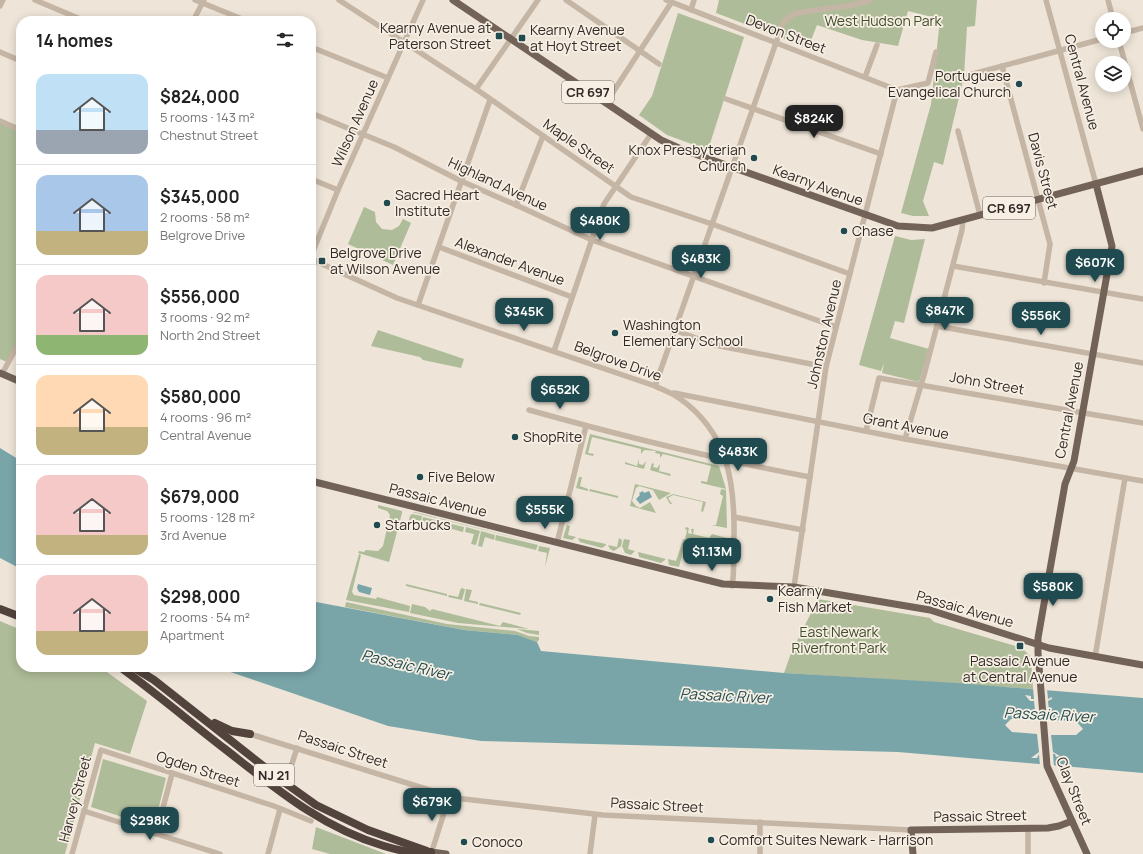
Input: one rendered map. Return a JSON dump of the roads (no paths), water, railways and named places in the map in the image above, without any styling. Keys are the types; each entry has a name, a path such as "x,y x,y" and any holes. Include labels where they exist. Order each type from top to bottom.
{"highway":[{"path":"0,609 16,616"},
{"name":"NJ 21","path":"126,672 280,793 312,814 351,834 379,845 411,852 431,853"},
{"name":"NJ 21","path":"140,672 189,707 281,780 316,805 368,830 431,853"},
{"path":"189,707 225,729 250,734"}],"main road":[{"name":"Kearny Avenue","path":"453,0 651,134 681,149 865,215 908,227 921,229 932,228 962,220"},
{"name":"CR 697","path":"962,220 1143,171"},
{"name":"Central Avenue","path":"1040,688 1038,645 1055,535 1065,484 1074,461 1112,241 1096,184"},
{"path":"1,373 16,380"},
{"name":"Passaic Avenue","path":"316,482 732,586 794,587 930,610 1038,645 1143,665"},
{"name":"Clay Street","path":"1040,688 1048,766 1087,854"},
{"name":"Passaic Street","path":"912,830 1055,827 1072,821"},
{"path":"912,830 912,854"},
{"name":"NJ 21","path":"431,853 446,854"}],"street":[{"path":"0,6 2,0"},
{"path":"35,0 73,16"},
{"path":"195,0 204,2 235,16"},
{"name":"Maple Street","path":"339,0 476,89 630,197 712,224 850,274"},
{"name":"Wilson Avenue","path":"316,244 338,190 423,0"},
{"path":"476,89 512,40 538,0"},
{"path":"566,0 660,64"},
{"path":"691,10 694,0"},
{"path":"655,386 783,23 794,14 853,5 870,0"},
{"name":"Central Avenue","path":"1046,0 1096,184"},
{"path":"1108,0 1111,12"},
{"path":"606,103 640,51 669,1"},
{"name":"Devon Street","path":"669,1 897,90"},
{"path":"197,16 204,2"},
{"path":"1131,31 1143,28"},
{"path":"969,75 1095,41"},
{"path":"865,77 877,45"},
{"path":"1121,48 1143,129"},
{"path":"316,49 388,78"},
{"path":"0,52 16,59"},
{"path":"897,90 928,83 936,52"},
{"name":"Davis Street","path":"1002,66 1050,244 1044,282"},
{"name":"Johnston Avenue","path":"794,587 826,367 897,90"},
{"path":"726,99 881,154"},
{"path":"418,305 490,100"},
{"name":"Highland Avenue","path":"316,115 415,157 461,182 516,205 592,240 836,327"},
{"path":"0,121 16,128"},
{"path":"958,130 980,215"},
{"path":"554,351 604,204 651,134"},
{"path":"516,205 542,136"},
{"path":"316,181 338,190"},
{"path":"905,438 922,384 953,266 962,230 962,220"},
{"name":"Alexander Avenue","path":"439,247 572,297"},
{"name":"Belgrove Drive","path":"316,261 356,280 418,305 655,386 679,398 698,414 717,440 726,461 731,480 734,517 732,586"},
{"path":"953,266 1143,300"},
{"path":"937,326 1143,363"},
{"path":"674,330 715,345 826,367"},
{"path":"1,373 16,348"},
{"name":"John Street","path":"866,431 880,378 1143,423"},
{"name":"Grant Avenue","path":"666,391 818,422 1143,481"},
{"path":"529,410 586,426 726,461 810,477"},
{"path":"557,543 586,426"},
{"path":"1095,657 1125,478"},
{"path":"734,517 803,530"},
{"name":"Passaic Street","path":"250,734 449,796 594,815 912,830"},
{"path":"289,774 297,748"},
{"name":"Ogden Street","path":"100,750 280,809 311,821"},
{"name":"Harvey Street","path":"72,854 100,750"},
{"path":"156,834 172,774"},
{"path":"431,853 449,796"},
{"path":"268,854 280,809"},
{"path":"84,811 220,854"},
{"path":"590,854 594,815"},
{"path":"760,822 760,854"},
{"path":"1028,828 1028,854"}],"water":[{"path":"0,448 16,458 16,566 0,558"},
{"path":"643,491 644,493 649,491 652,497 640,504 636,499 640,495 639,493"},
{"path":"358,584 372,588 370,595 359,592 357,588"},
{"name":"Passaic River","path":"316,602 464,630 518,635 537,642 541,651 784,673 957,683 1143,698 1143,773 898,752 481,741 388,726 231,672 316,672"}],"place":[{"name":"Kearny Avenue at Paterson Street","path":"499,36"},
{"name":"Kearny Avenue at Hoyt Street","path":"522,38"},
{"name":"Portuguese Evangelical Church","path":"1019,84"},
{"name":"Knox Presbyterian Church","path":"754,158"},
{"name":"Sacred Heart Institute","path":"387,203"},
{"name":"Chase","path":"844,231"},
{"name":"Belgrove Drive at Wilson Avenue","path":"322,261"},
{"name":"Washington Elementary School","path":"615,333"},
{"name":"ShopRite","path":"515,437"},
{"name":"Five Below","path":"420,477"},
{"name":"Starbucks","path":"377,525"},
{"name":"Kearny Fish Market","path":"770,599"},
{"name":"Passaic Avenue at Central Avenue","path":"1020,646"},
{"name":"Comfort Suites Newark - Harrison","path":"711,840"},
{"name":"Conoco","path":"464,842"}],"park label":[{"name":"West Hudson Park","path":"883,21"},
{"name":"East Newark Riverfront Park","path":"839,640"}]}
